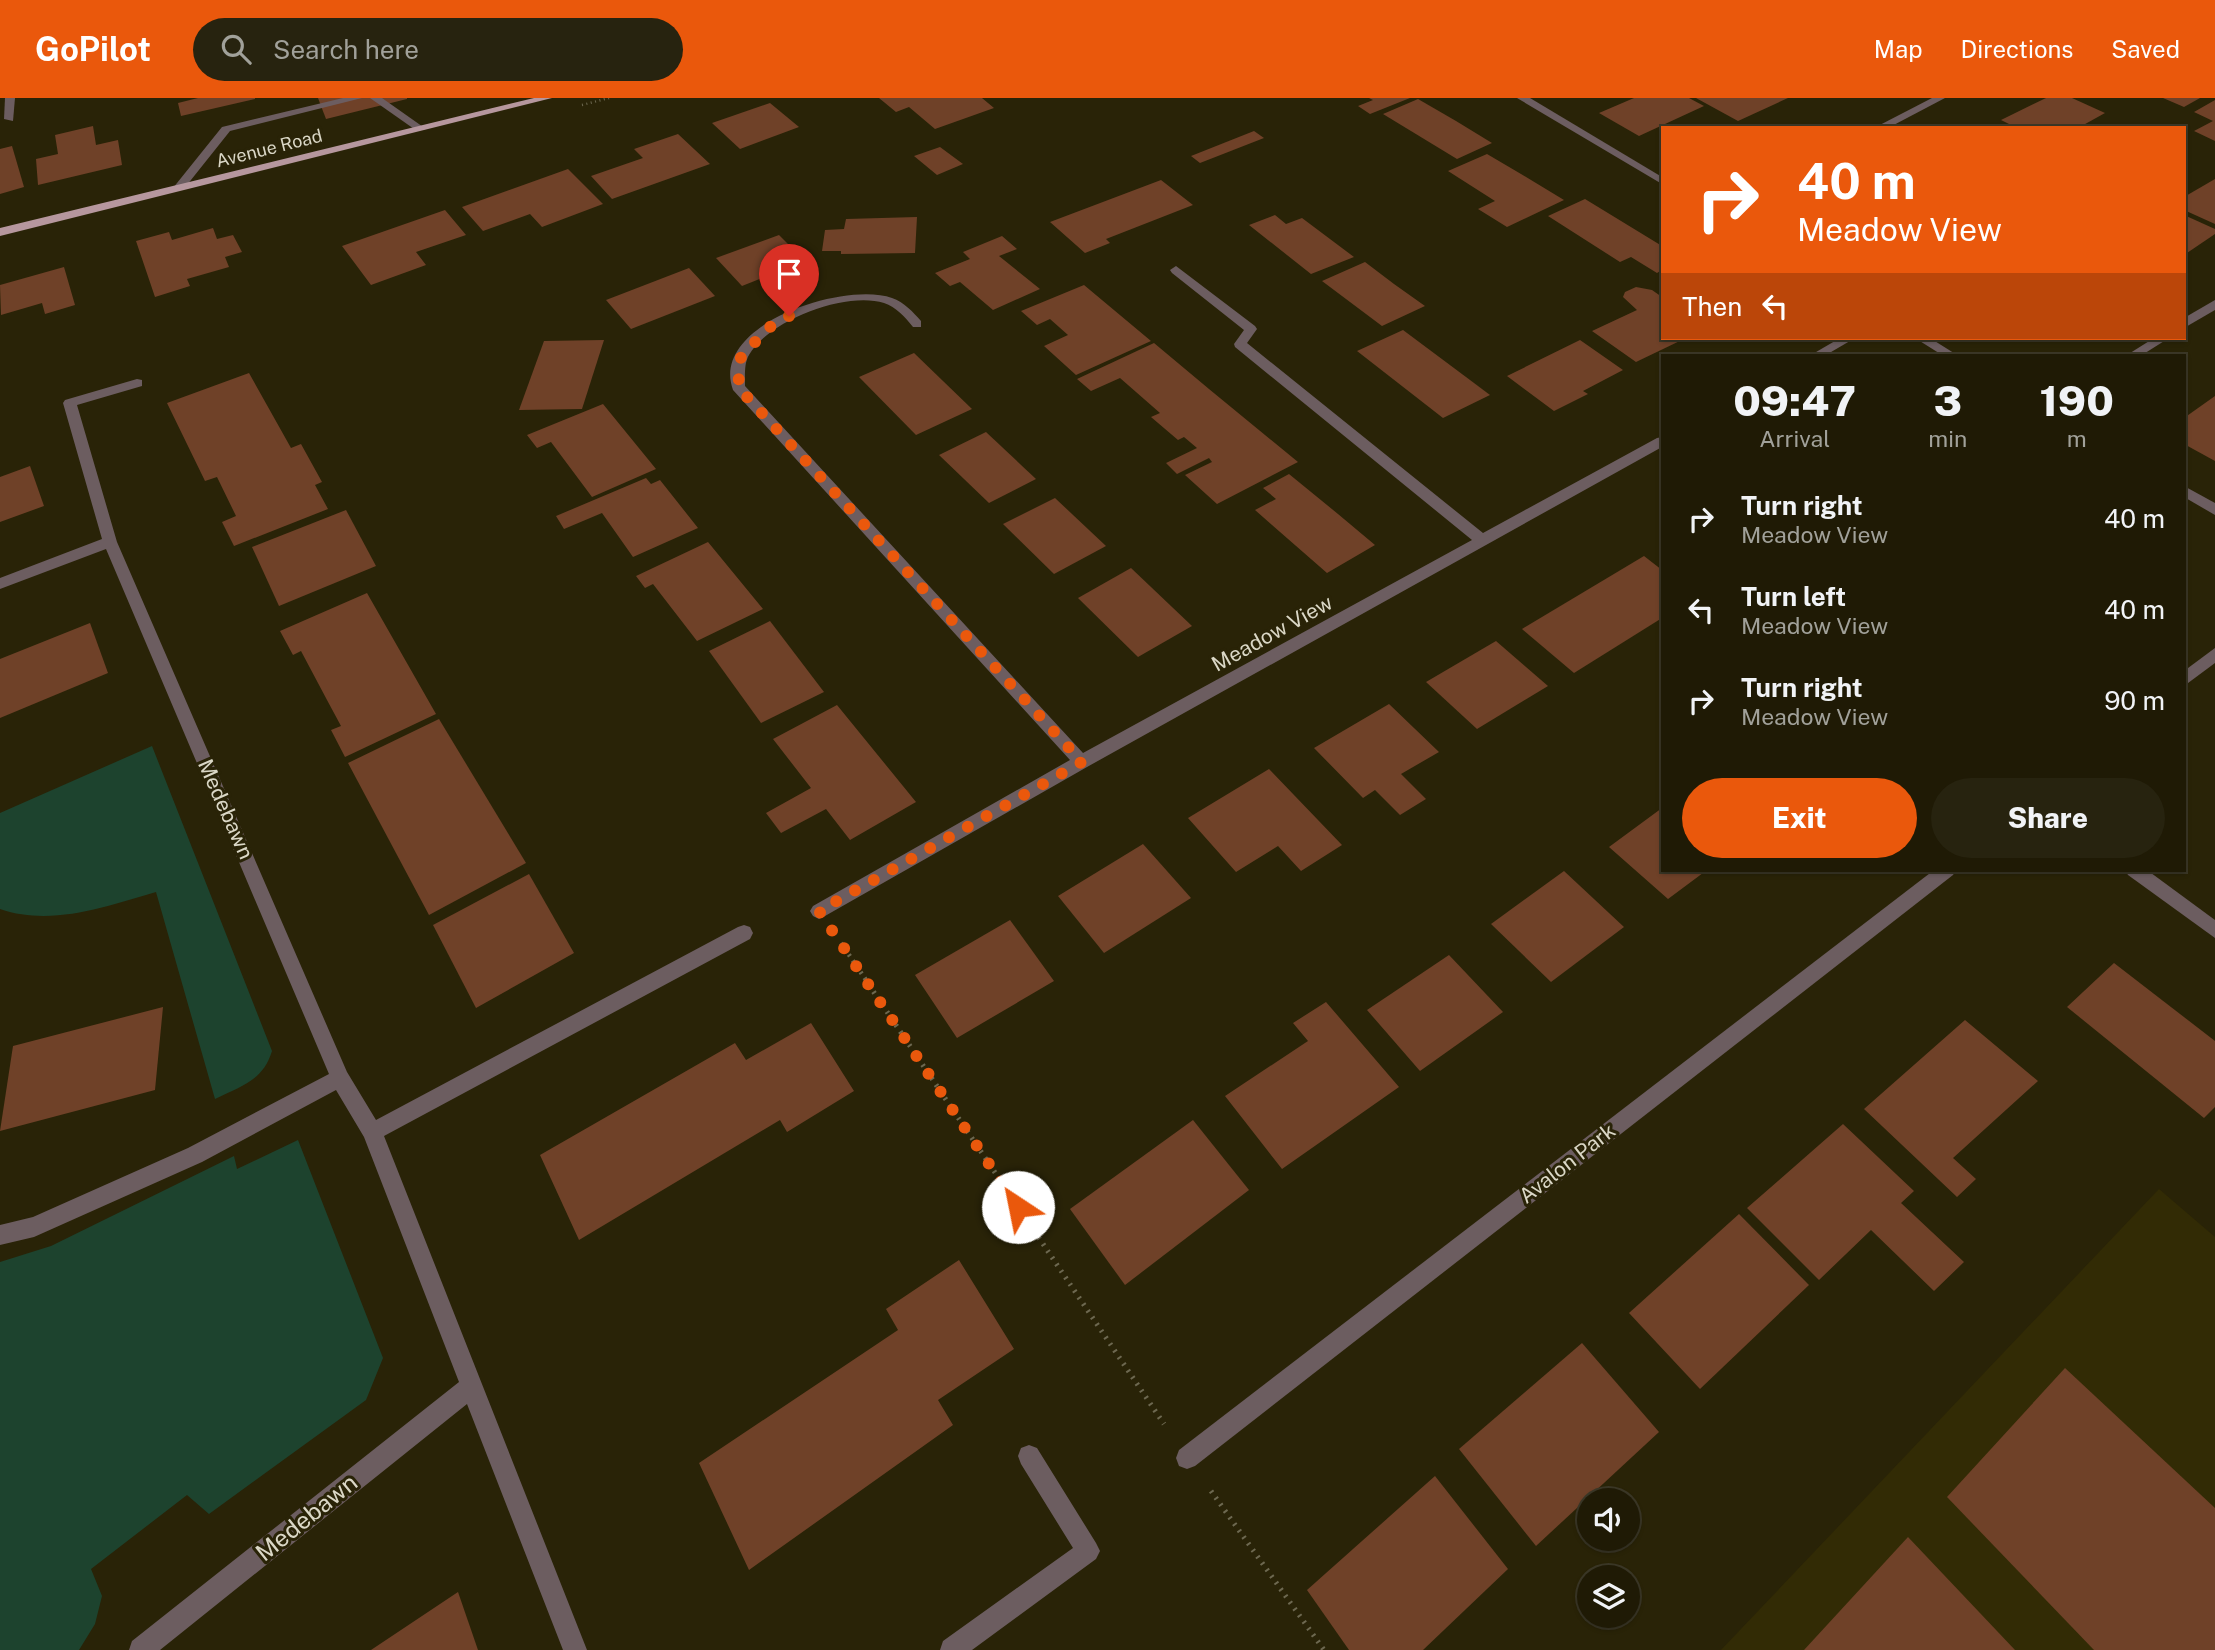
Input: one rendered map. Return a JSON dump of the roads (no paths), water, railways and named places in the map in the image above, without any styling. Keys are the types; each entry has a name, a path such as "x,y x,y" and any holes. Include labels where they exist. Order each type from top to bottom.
{"main road":[{"name":"Avenue Road","path":"0,232 547,98"}],"street":[{"path":"9,119 10,98"},
{"path":"179,188 226,129 357,98"},
{"path":"376,98 421,129"},
{"path":"1522,98 1661,180"},
{"path":"1884,126 1940,98"},
{"path":"1176,270 1251,329 1240,344 1483,541"},
{"path":"916,324 903,308 881,298 858,298 807,307 772,325 741,356 738,387 1082,762"},
{"path":"2186,323 2215,304"},
{"path":"1819,354 1845,340"},
{"path":"1925,340 1949,354"},
{"path":"2135,354 2159,340"},
{"name":"Medebawn","path":"137,383 70,404 110,542 340,1078 372,1132 575,1650"},
{"name":"Meadow View","path":"819,911 1661,442"},
{"path":"2186,492 2215,510"},
{"path":"0,584 110,542"},
{"path":"2186,678 2215,654"},
{"name":"Avalon Park","path":"1187,1458 1944,872"},
{"path":"2137,872 2215,930"},
{"path":"372,1132 744,933"},
{"path":"0,1234 34,1227 195,1155 340,1078"},
{"name":"Medebawn","path":"141,1650 472,1386"},
{"path":"952,1650 1088,1551 1030,1456"}]}
